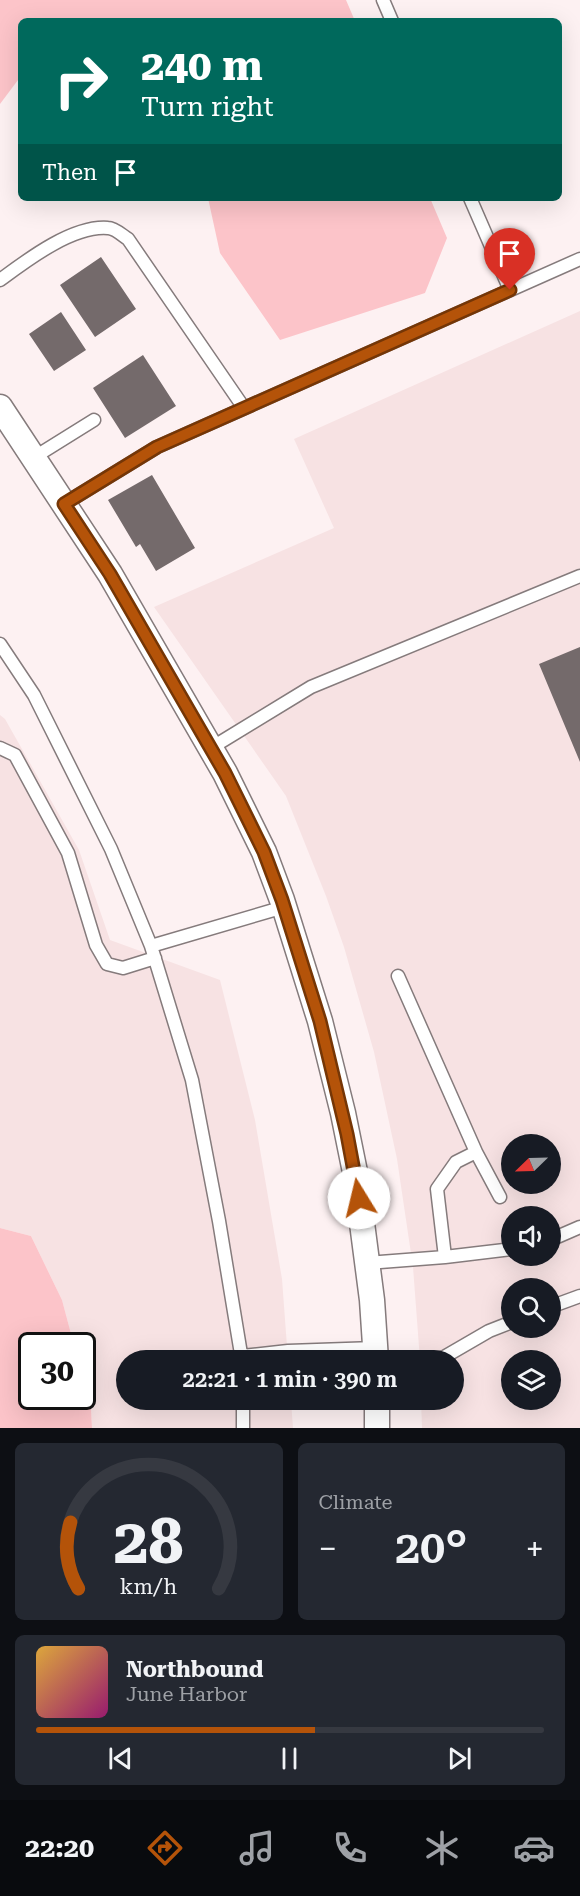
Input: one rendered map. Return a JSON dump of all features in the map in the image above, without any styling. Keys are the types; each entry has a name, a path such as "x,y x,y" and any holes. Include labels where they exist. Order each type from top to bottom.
{"street":[{"path":"0,407 110,574 225,773 264,852 320,1021 340,1102 356,1177 376,1350"},
{"path":"377,1410 377,1428"}],"lane":[{"path":"383,0 391,18"},
{"path":"471,201 510,290"},
{"path":"0,280 66,238 92,229 111,228 128,239 244,408"},
{"path":"64,504 157,447 580,259"},
{"path":"33,458 94,420"},
{"path":"211,748 311,687 580,576"},
{"path":"0,644 34,695 111,849 153,952 192,1080 241,1350"},
{"path":"0,748 15,756 68,853 96,945 107,964 123,968 153,952 284,907"},
{"path":"398,976 476,1152 500,1197"},
{"path":"445,1257 437,1189 456,1162 476,1152"},
{"path":"561,1235 580,1227"},
{"path":"367,1263 501,1250"},
{"path":"561,1303 580,1296"},
{"path":"456,1350 501,1326"},
{"path":"243,1410 243,1428"}],"shaded area":[{"path":"0,0 346,0 354,18 18,18 18,80 0,104"},
{"path":"209,201 431,201 447,238 425,293 280,340 220,253"},
{"path":"580,311 580,1428 422,1428 421,1410 464,1410 464,1350 419,1350 413,1267 397,1159 374,1052 344,947 286,796 154,607 334,528 294,439"},
{"path":"0,715 5,719 79,850 110,940 220,980 255,1120 282,1279 287,1350 116,1350 116,1410 292,1410 293,1428 92,1428 91,1410 96,1410 96,1332 71,1332 62,1300 31,1236 0,1228"},
{"path":"0,1228 31,1236 62,1300 71,1332 18,1332 18,1410 91,1410 92,1428 0,1428"}],"building":[{"path":"101,257 136,309 95,337 60,285"},
{"path":"61,312 86,350 54,371 29,334"},
{"path":"143,355 176,406 125,438 93,388"},
{"path":"152,475 195,548 156,571 140,544 136,547 108,500"},
{"path":"580,647 580,762 539,664"}],"route":[{"path":"359,1198 347,1134 320,1021 282,900 264,852 225,773 110,574 64,504 157,447 510,290"}]}
